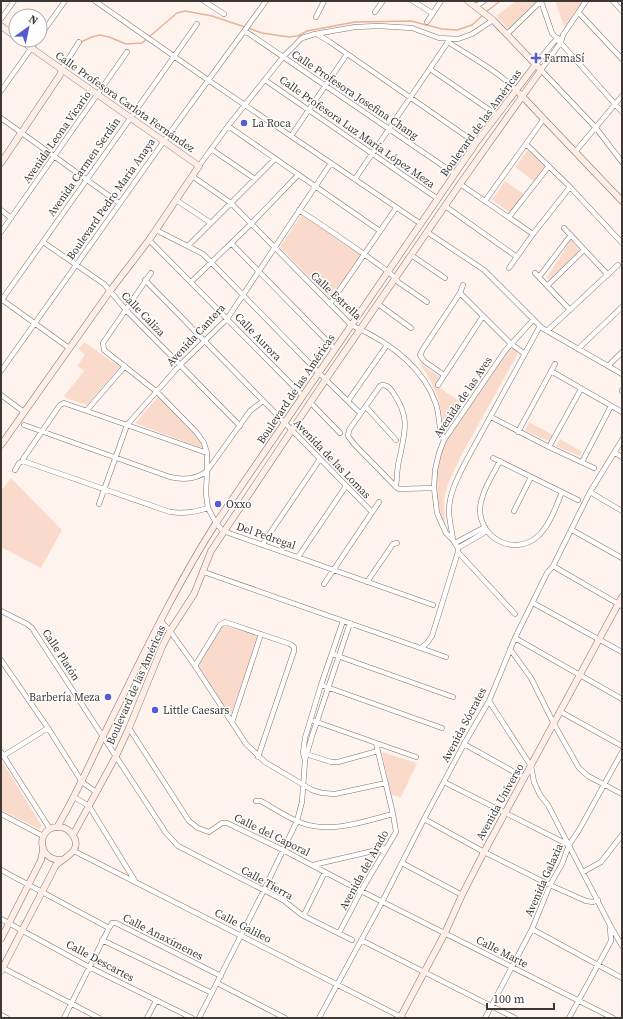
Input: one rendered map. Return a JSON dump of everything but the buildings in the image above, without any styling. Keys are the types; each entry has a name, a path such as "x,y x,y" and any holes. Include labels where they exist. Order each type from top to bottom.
{"main road":[{"path":"468,1 493,20 541,70"},
{"name":"Calle Profesora Carlota Fernández","path":"32,48 199,166"},
{"name":"Boulevard de las Américas","path":"57,826 82,782 160,620 216,522 476,143 536,64"},
{"path":"1,163 60,75 62,69"},
{"name":"Boulevard de las Américas","path":"73,835 116,756 162,647 170,631 194,594 204,572 210,551 360,329 541,70"},
{"path":"517,91 543,120 622,201"},
{"path":"1,445 110,291 149,240 199,166"},
{"path":"201,546 210,551"},
{"name":"Avenida Universo","path":"401,1018 445,934 462,895 484,852 620,604 622,597"},
{"path":"1,939 41,860 43,836 50,829 57,826 66,828 73,835 75,845 74,850 70,855 56,865 1,969"},
{"path":"43,850 47,856 62,860"}],"street":[{"path":"1,19 14,1"},
{"path":"48,25 65,1"},
{"path":"95,1 208,80 421,224"},
{"path":"204,1 211,3 224,14"},
{"name":"Boulevard Pedro María Anaya","path":"1,370 119,203 266,1"},
{"path":"375,12 383,1"},
{"path":"413,1 432,13"},
{"path":"427,22 441,1"},
{"path":"478,9 484,1"},
{"path":"563,35 586,1"},
{"path":"613,1 622,11"},
{"path":"316,18 322,2"},
{"path":"507,34 538,4 542,4 552,33 622,112"},
{"path":"579,13 622,59"},
{"path":"355,179 449,41 466,37 493,20"},
{"name":"Avenida Carmen Serdán","path":"1,300 197,24"},
{"path":"199,166 228,126 283,57 300,39 315,34 362,27 400,27 420,30 449,41 494,72 517,91"},
{"name":"Calle Profesora Josefina Chang","path":"246,30 248,34 455,174"},
{"path":"315,34 330,42 476,143"},
{"name":"Boulevard de las Américas","path":"536,64 557,38 563,35"},
{"name":"Boulevard de las Américas","path":"541,70 561,42 563,35"},
{"path":"62,69 79,42"},
{"path":"1,91 32,48"},
{"name":"Avenida Leona Vicario","path":"1,232 127,52"},
{"path":"292,136 347,54"},
{"path":"430,69 497,115"},
{"path":"541,70 596,128 622,162"},
{"name":"Calle Profesora Luz María López Meza","path":"265,80 438,199"},
{"path":"575,152 622,96"},
{"path":"1,118 119,203"},
{"path":"485,201 543,120"},
{"path":"228,126 380,231"},
{"path":"526,144 570,187 622,242"},
{"path":"211,149 255,179"},
{"path":"188,246 275,159"},
{"name":"Avenida Cantera","path":"100,504 127,426 180,365 227,319 331,163"},
{"path":"509,217 549,166"},
{"path":"191,282 251,224 298,175"},
{"name":"Calle Estrella","path":"192,176 231,203 351,325 371,334 413,366 432,393 439,415 441,434 444,440"},
{"path":"460,184 533,234"},
{"path":"509,268 533,234 570,187"},
{"path":"176,200 211,223"},
{"path":"445,206 517,257"},
{"path":"330,304 396,208"},
{"path":"1,210 11,218"},
{"path":"299,210 364,254 396,278 398,282 427,302"},
{"path":"564,228 608,274"},
{"path":"156,230 203,254 358,411"},
{"path":"428,232 484,270 540,326 622,374"},
{"path":"539,277 571,235"},
{"name":"Calle Aurora","path":"149,240 303,396"},
{"name":"Calle Caliza","path":"43,242 104,284 126,310 240,426"},
{"path":"231,243 335,349"},
{"path":"547,286 584,250"},
{"path":"411,255 444,278"},
{"path":"547,331 618,264"},
{"path":"535,272 570,310"},
{"path":"126,310 151,273"},
{"name":"Avenida de las Lomas","path":"145,280 372,512"},
{"path":"444,375 424,361 420,355 460,293 463,285"},
{"path":"460,293 510,344 525,354"},
{"path":"1,300 69,348"},
{"path":"378,304 411,328"},
{"path":"578,349 622,307"},
{"name":"Del Pedregal","path":"126,310 102,346 104,350 157,392 197,433 204,443 207,453 208,470 206,494 208,508 223,531 433,605"},
{"path":"438,385 483,316"},
{"name":"Avenida de las Aves","path":"454,541 446,533 437,513 434,488 436,463 444,440 510,344 534,320"},
{"name":"Avenida de las Aves","path":"514,614 458,550 454,541 449,511 451,496 465,463 540,326"},
{"path":"348,401 387,345"},
{"path":"608,366 622,352"},
{"path":"518,432 555,364"},
{"path":"87,410 126,366"},
{"path":"551,371 622,412"},
{"path":"396,487 399,457 406,431 402,411 398,401 392,391 384,384 380,386 349,430 348,436 396,487 401,489 434,488"},
{"path":"549,448 582,389"},
{"path":"1,395 24,412"},
{"path":"24,425 176,478 194,478 204,474 208,470 250,411 263,401"},
{"path":"310,402 340,434"},
{"path":"15,470 19,463 23,461 62,403 87,410 127,426 207,453"},
{"path":"582,462 611,406"},
{"path":"366,407 396,440"},
{"path":"491,417 549,448 594,468"},
{"name":"Avenida Sócrates","path":"318,1018 382,902 464,744 489,701 510,648 547,573 553,566 590,492 622,440"},
{"path":"615,453 622,457"},
{"path":"493,458 578,500"},
{"path":"262,545 320,459"},
{"path":"23,461 170,512 182,513 208,508"},
{"path":"500,461 481,502 481,516 486,529 494,538 504,544 517,546 527,544 538,536 543,530 562,492"},
{"path":"514,511 531,477"},
{"path":"298,557 346,486"},
{"path":"590,492 622,511"},
{"path":"324,584 379,502"},
{"path":"454,541 486,529"},
{"path":"421,648 432,636 458,550 486,529"},
{"path":"572,530 622,558"},
{"path":"367,582 393,544 397,543"},
{"path":"553,566 620,604"},
{"path":"204,572 446,657"},
{"path":"533,603 622,652"},
{"name":"Calle Platón","path":"1,611 32,628 166,833 174,842"},
{"path":"160,620 170,631 195,666 246,744 264,762 312,790 322,793 335,794 386,784"},
{"path":"199,1018 264,890 301,810 306,760 305,738 343,621"},
{"path":"195,666 222,623 228,623 292,645 294,648 258,757"},
{"path":"305,754 350,624"},
{"path":"232,722 261,634"},
{"path":"515,638 622,699"},
{"path":"510,648 531,678 554,724 579,768 588,776 622,794"},
{"path":"332,654 453,697"},
{"path":"1,660 48,728 82,782 96,792"},
{"path":"321,685 442,728"},
{"path":"489,701 531,766 534,782 540,794 548,805 622,946"},
{"path":"561,712 622,746"},
{"path":"311,720 416,757"},
{"path":"48,728 2,754 50,829"},
{"name":"Calle del Caporal","path":"129,728 180,808 194,826 208,832 225,822 313,865 382,902"},
{"name":"Avenida del Arado","path":"339,933 361,891 396,832 376,743"},
{"path":"464,744 525,778"},
{"path":"305,754 331,762 338,762 378,751"},
{"name":"Avenida Galaxia","path":"485,1018 532,929 550,885 562,864 569,845 580,830 622,752"},
{"path":"444,782 504,814 569,845"},
{"path":"74,797 89,806 136,882"},
{"path":"256,801 262,801 297,821 312,826 338,826 393,814"},
{"path":"1,814 43,836"},
{"path":"424,819 484,852 550,885 586,901 593,902 598,900"},
{"path":"583,872 601,862 622,835"},
{"name":"Calle Tierra","path":"174,842 181,848 283,900 304,915 352,940"},
{"path":"313,865 386,848"},
{"name":"Calle Galileo","path":"74,850 401,1018"},
{"path":"402,863 462,895"},
{"name":"Calle Anaxímenes","path":"1,870 109,928 112,923 116,923 221,976"},
{"path":"304,915 325,872"},
{"name":"Calle Marte","path":"382,902 613,1018"},
{"name":"Calle Descartes","path":"1,919 89,967 192,1018"},
{"path":"569,1018 612,939 610,925"},
{"path":"64,1018 109,928"},
{"path":"532,929 622,978"},
{"path":"102,940 212,993"},
{"path":"361,940 515,1018"},
{"path":"1,969 99,1018"},
{"path":"217,983 285,1018"},
{"path":"147,1018 156,1000"},
{"path":"1,1015 7,1018"}],"shaded area":[{"path":"516,1 542,2 512,33 496,16"},
{"path":"555,1 585,1 566,31"},
{"path":"528,150 546,167 535,182 515,167"},
{"path":"505,181 525,195 512,214 492,200"},
{"path":"302,214 362,256 331,300 280,247"},
{"path":"571,240 579,249 579,252 549,279 546,279"},
{"path":"84,342 120,367 87,405 68,399 64,396 84,371 77,366 85,355 79,349"},
{"path":"508,347 517,351 517,355 461,456 448,484 444,499 445,525 440,519 434,482 439,450"},
{"path":"418,362 440,377 435,385 461,402 443,429 439,402 429,378"},
{"path":"158,397 204,445 204,449 135,423"},
{"path":"529,422 553,435 549,441 525,431"},
{"path":"560,439 582,452 580,456 556,446"},
{"path":"11,478 62,530 41,568 1,547 1,491"},
{"path":"223,625 258,636 232,713 229,714 197,664"},
{"path":"382,752 417,763 401,797 391,795"},
{"path":"1,760 42,826 39,829 1,810"}],"waterway":[{"path":"486,12 500,1"},
{"path":"81,42 100,35 126,44 142,43 177,13 185,11 212,16 245,27"},
{"path":"248,28 262,33 289,37 298,36 307,31 355,22 411,21 442,29 457,30 472,25 483,15"}],"place":[{"name":"FarmaSí","path":"536,58"},
{"name":"La Roca","path":"244,123"},
{"name":"Oxxo","path":"218,504"},
{"name":"Barbería Meza","path":"108,697"},
{"name":"Little Caesars","path":"155,710"}]}
